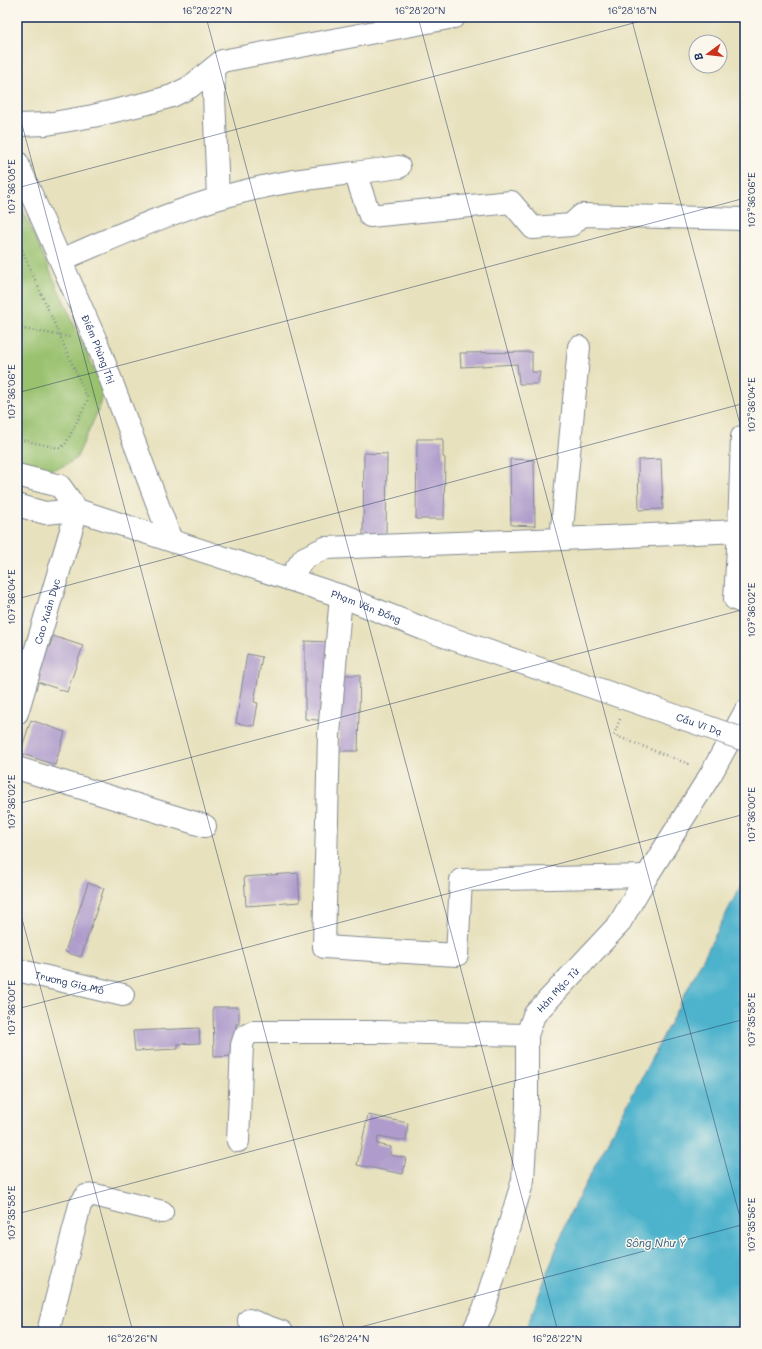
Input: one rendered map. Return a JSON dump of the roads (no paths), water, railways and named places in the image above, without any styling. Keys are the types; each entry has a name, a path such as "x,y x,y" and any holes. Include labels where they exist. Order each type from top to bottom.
{"main road":[{"path":"17,125 47,124 77,119 172,96 190,87 222,62 454,17"},
{"path":"213,69 218,198"},
{"name":"Điềm Phùng Thị","path":"17,162 97,343 171,540"},
{"path":"61,260 166,215 218,198 258,188 308,179 399,167"},
{"path":"355,174 370,216 511,202 533,228 570,225 582,215 745,219"},
{"path":"561,539 580,347"},
{"path":"742,436 735,599 745,603"},
{"path":"17,475 60,486 77,510"},
{"name":"Phạm Văn Đồng","path":"17,505 45,513 77,510 171,540 340,596 424,629 653,708"},
{"name":"Cao Xuân Dục","path":"17,713 77,510"},
{"path":"289,579 304,558 325,548 739,531"},
{"path":"340,596 329,734 324,947 457,955 461,880 647,876"},
{"name":"Cầu Vĩ Dạ","path":"653,708 745,740"},
{"name":"Hàn Mặc Tử","path":"473,1332 484,1309 523,1180 527,1107 527,1035 534,1015 618,924 712,774 745,712"},
{"path":"17,768 205,826"},
{"name":"Trương Gia Mô","path":"17,970 122,995"},
{"path":"238,1140 242,1045 245,1036 252,1032 379,1032 527,1035"},
{"path":"48,1332 80,1206 86,1196 95,1195 162,1212"},
{"path":"250,1320 282,1332"}],"water":[{"name":"Sông Như Ý","path":"745,877 745,1332 525,1332 569,1215"}]}
